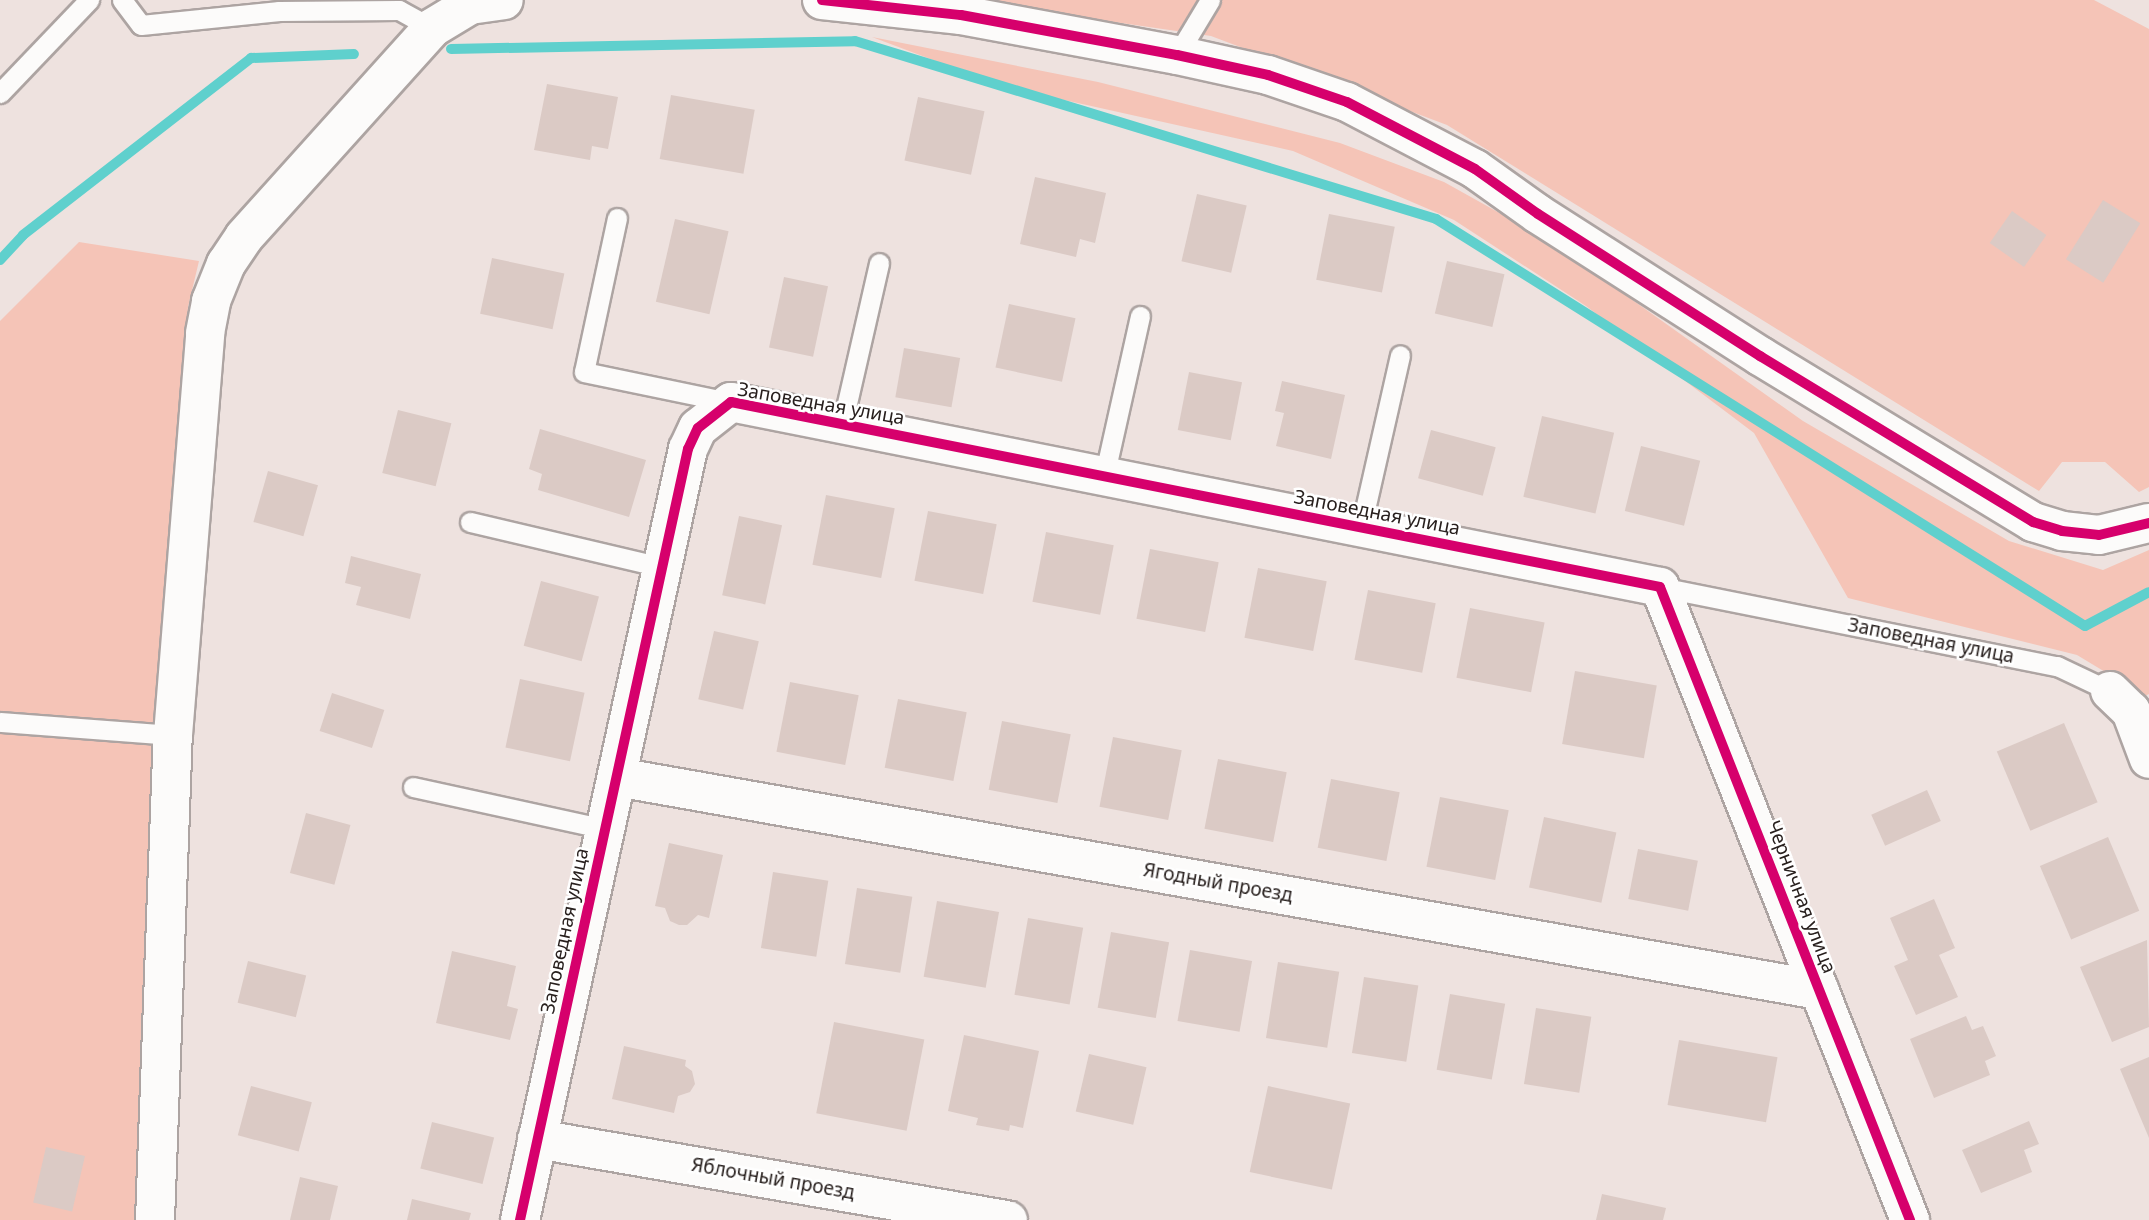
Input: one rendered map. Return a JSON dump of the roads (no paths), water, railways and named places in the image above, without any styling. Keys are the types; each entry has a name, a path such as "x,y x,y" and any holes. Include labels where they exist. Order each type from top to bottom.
{"street":[{"path":"155,1220 173,735 205,333 211,301 226,264 244,237 432,29 470,5 504,0"},
{"path":"822,0 961,15 1177,55 1268,75 1347,102 1475,169 1538,214 1726,334 2033,522 2062,531 2099,535 2149,523"},
{"name":"Заповедная улица","path":"520,1220 688,449 698,428 730,402 1660,587"},
{"name":"Черничная улица","path":"1660,587 1910,1220"},
{"path":"2110,691 2130,711 2149,759"},
{"name":"Ягодный проезд","path":"617,777 1819,990"},
{"name":"Яблочный проезд","path":"537,1139 1008,1220"}],"lane":[{"path":"0,93 89,0"},
{"path":"122,0 141,24 279,11 399,10 432,29"},
{"path":"1177,55 1210,0"},
{"path":"617,218 584,372 730,402"},
{"path":"842,425 879,263"},
{"path":"1104,477 1140,316"},
{"path":"1361,527 1400,355"},
{"path":"470,522 662,567"},
{"name":"Заповедная улица","path":"1660,587 2057,666 2110,691"},
{"path":"0,722 173,735"},
{"path":"413,787 606,829"}],"waterway":[{"path":"451,49 855,41 1436,219 2085,626 2149,592"},
{"path":"0,260 23,235 251,58 354,54"}]}
